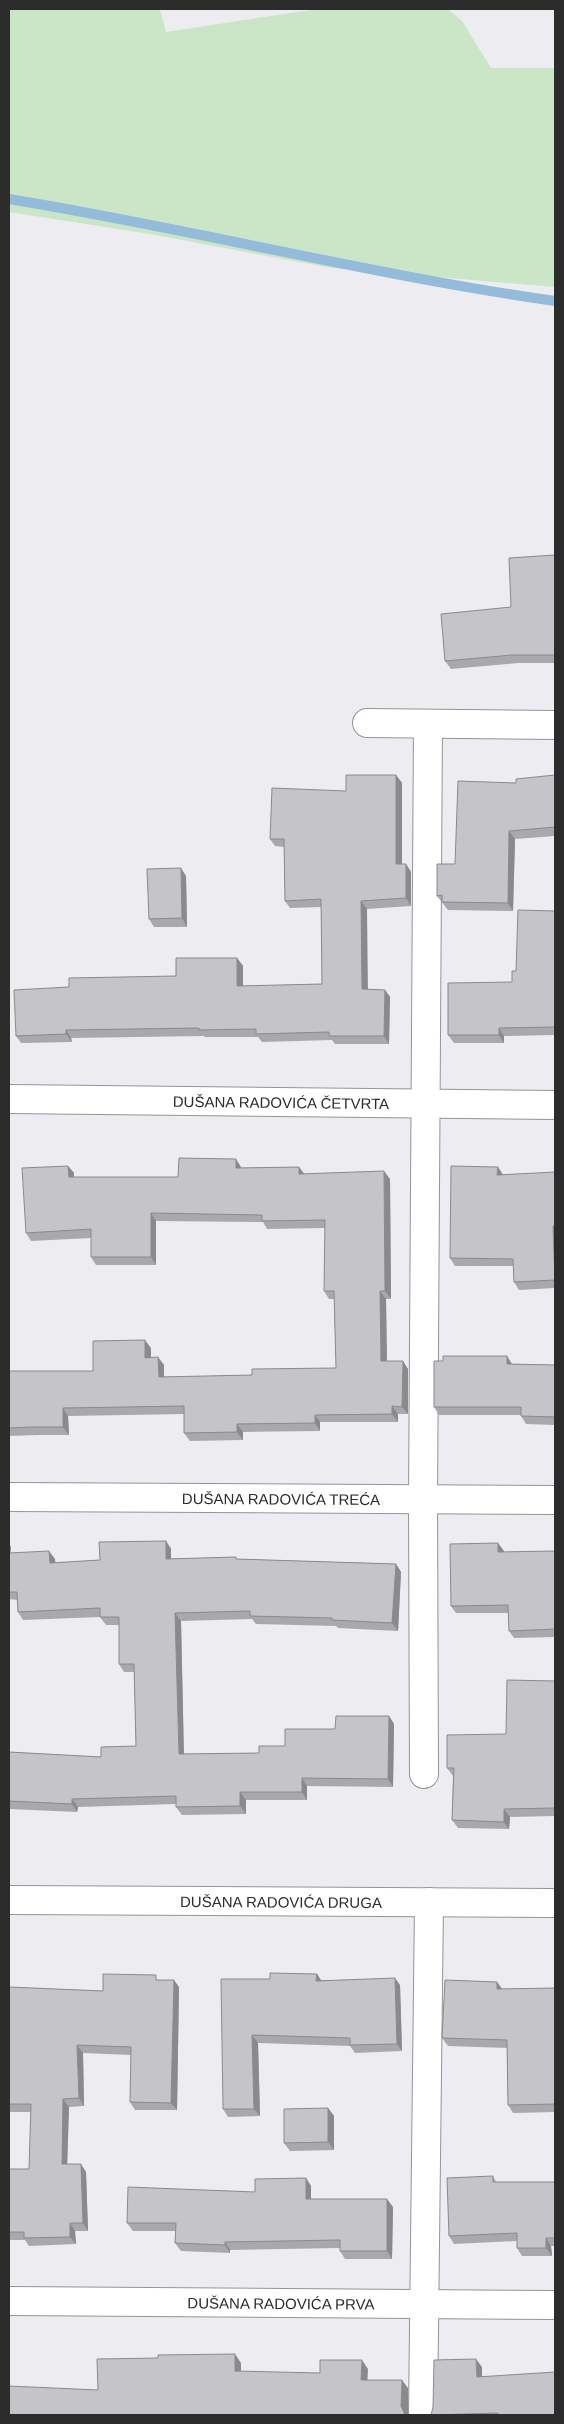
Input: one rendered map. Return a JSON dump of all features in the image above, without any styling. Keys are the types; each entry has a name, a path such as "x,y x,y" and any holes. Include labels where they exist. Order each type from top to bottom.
{"street":[{"path":"367,724 555,724"},
{"path":"424,1774 423,1500 428,724"},
{"name":"DUŠANA RADOVIĆA ČETVRTA","path":"9,1099 555,1105"},
{"name":"DUŠANA RADOVIĆA TREĆA","path":"9,1498 555,1500"},
{"name":"DUŠANA RADOVIĆA DRUGA","path":"9,1900 555,1903"},
{"path":"423,2415 428,1902"},
{"name":"DUŠANA RADOVIĆA PRVA","path":"9,2301 555,2305"}],"green space":[{"path":"9,9 160,9 166,32 317,9 448,9 462,21 491,68 555,68 555,287 331,268 150,234 9,212"}],"building":[{"path":"555,555 555,655 512,655 445,661 441,614 511,607 509,558"},
{"path":"346,775 396,775 396,864 406,864 406,898 361,901 362,989 385,990 384,1036 329,1036 329,1032 256,1034 256,1029 199,1030 199,1028 66,1030 66,1034 16,1036 14,990 69,987 69,978 176,976 176,958 237,958 237,986 322,984 321,899 285,901 284,839 270,839 272,788 346,791"},
{"path":"555,775 555,827 509,831 508,903 442,902 442,895 437,896 437,864 455,864 458,781 516,783 516,779"},
{"path":"181,868 182,918 149,919 147,869"},
{"path":"518,910 555,911 555,1027 499,1028 499,1035 448,1035 448,983 512,982 512,971 516,971"},
{"path":"179,1158 236,1159 236,1168 299,1167 299,1174 384,1171 385,1291 380,1291 381,1361 403,1361 402,1407 392,1406 392,1414 315,1415 315,1423 237,1424 237,1432 184,1433 184,1406 63,1408 63,1427 9,1428 9,1371 93,1371 93,1341 145,1340 145,1358 158,1357 159,1377 252,1375 252,1369 336,1368 334,1291 324,1291 325,1220 262,1221 262,1215 151,1213 151,1257 91,1257 91,1229 26,1233 22,1168 68,1166 69,1177 178,1177"},
{"path":"451,1166 498,1167 497,1175 555,1172 555,1226 553,1226 555,1280 514,1282 513,1259 450,1258"},
{"path":"443,1356 507,1356 507,1364 555,1365 555,1417 521,1416 521,1407 434,1407 434,1361 443,1361"},
{"path":"166,1541 166,1559 236,1557 236,1559 396,1564 392,1623 332,1620 332,1618 250,1616 250,1611 175,1613 179,1754 259,1753 259,1746 285,1746 285,1729 335,1729 336,1716 389,1716 388,1779 302,1778 302,1792 240,1792 240,1806 176,1807 176,1796 72,1799 72,1804 9,1801 9,1752 101,1757 101,1747 136,1746 134,1664 119,1664 119,1617 100,1617 100,1608 18,1612 17,1592 9,1592 9,1553 49,1551 50,1563 100,1560 99,1542"},
{"path":"498,1543 498,1552 555,1551 555,1629 509,1631 508,1605 451,1606 450,1544"},
{"path":"507,1680 555,1681 555,1808 504,1809 504,1822 452,1820 454,1768 447,1768 447,1735 506,1734"},
{"path":"270,1973 317,1974 316,1981 395,1978 397,2044 350,2045 350,2038 252,2035 254,2109 223,2109 221,1979 270,1979"},
{"path":"103,1974 156,1975 156,1980 174,1980 171,2103 130,2102 131,2047 77,2045 79,2098 63,2099 62,2164 81,2164 83,2223 70,2223 70,2237 24,2238 24,2232 9,2232 9,2169 29,2169 31,2104 9,2104 9,1987 103,1991"},
{"path":"445,1980 497,1982 497,1989 555,1988 555,2104 508,2105 507,2040 442,2038"},
{"path":"328,2108 328,2142 284,2143 284,2109"},
{"path":"493,2176 493,2182 555,2182 555,2238 546,2238 546,2248 517,2248 517,2233 449,2236 447,2178"},
{"path":"306,2178 306,2199 387,2199 387,2251 340,2251 340,2240 225,2242 225,2245 175,2243 176,2223 127,2223 128,2187 255,2192 255,2179"},
{"path":"235,2354 235,2371 320,2373 320,2360 362,2360 361,2380 402,2380 401,2406 405,2415 9,2415 9,2386 98,2390 97,2359 158,2358 158,2355"},
{"path":"476,2359 477,2377 555,2372 555,2415 497,2415 498,2413 431,2415 433,2407 434,2360"}],"waterway":[{"path":"9,199 418,278 555,301"}]}
